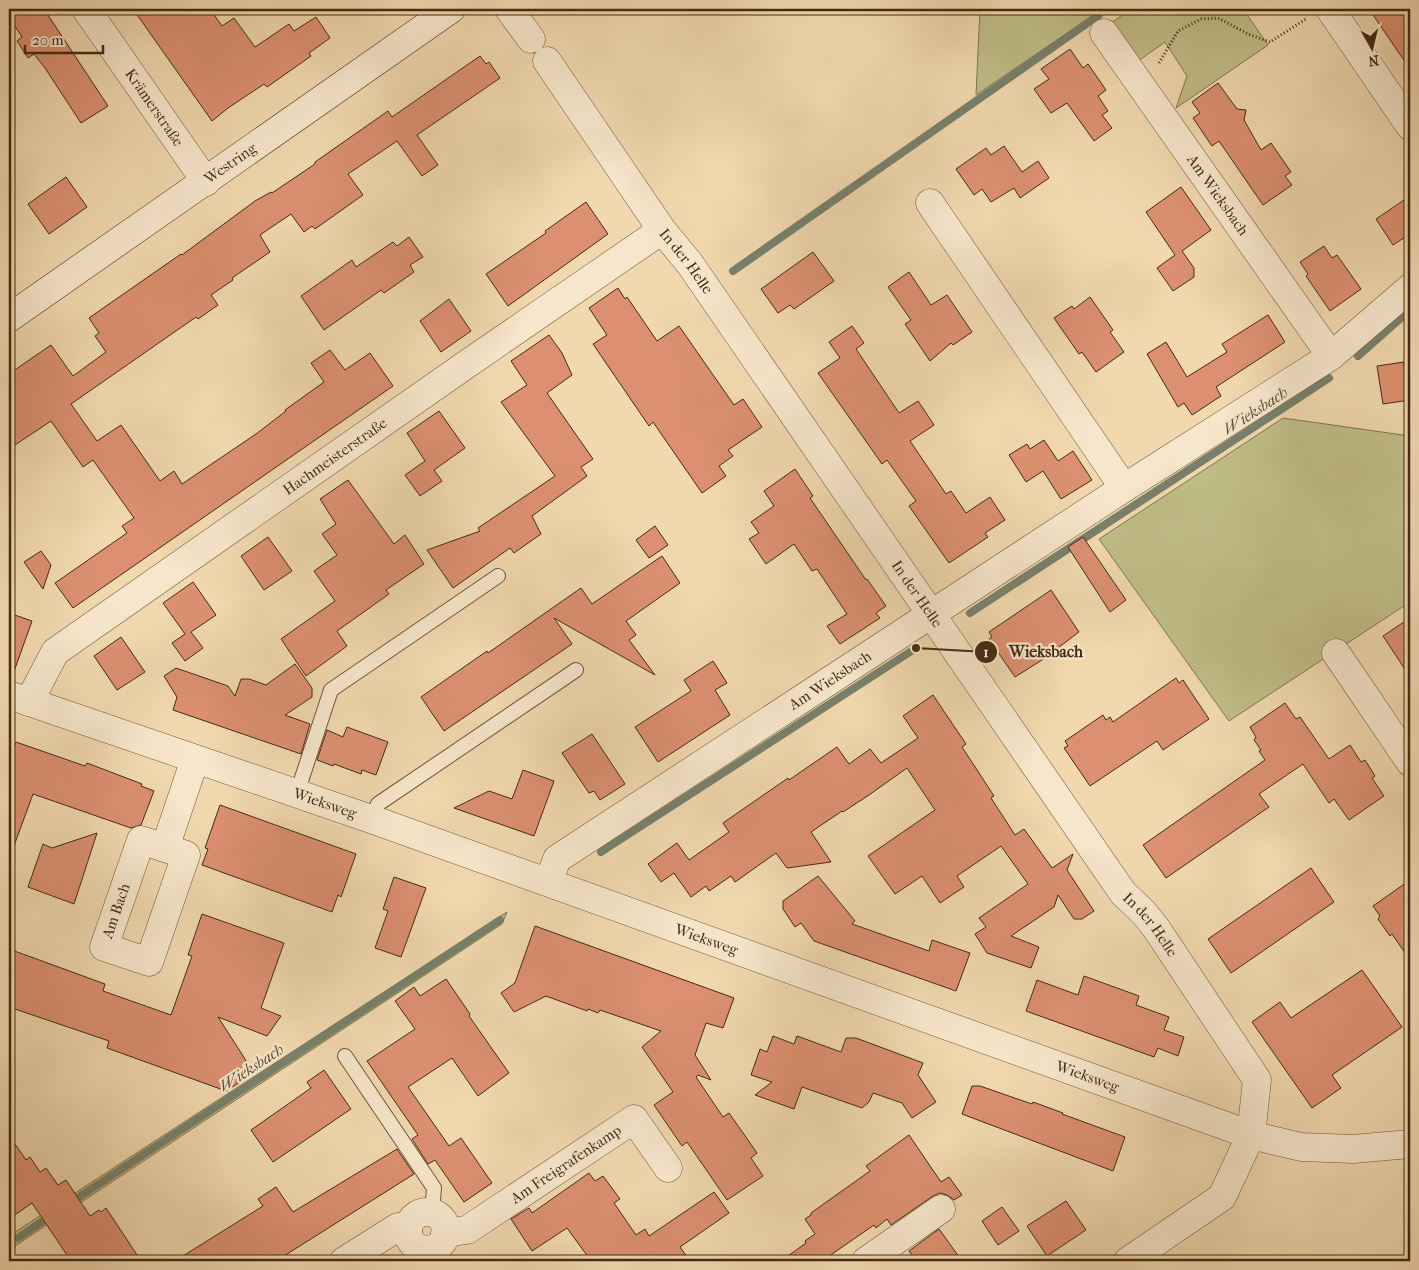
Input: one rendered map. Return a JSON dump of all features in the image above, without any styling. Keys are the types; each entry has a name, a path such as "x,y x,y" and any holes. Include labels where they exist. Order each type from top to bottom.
{"street":[{"name":"Krämerstraße","path":"86,9 206,182"},
{"name":"Westring","path":"9,318 451,9"},
{"path":"509,9 531,39"},
{"path":"1319,13 1410,126"},
{"name":"Am Wieksbach","path":"1104,33 1331,356"},
{"name":"In der Helle","path":"547,61 662,230 690,264 1123,893 1144,913 1156,928 1257,1080 1251,1135 1222,1197 1128,1261"},
{"path":"930,203 1124,488"},
{"name":"Hachmeisterstraße","path":"19,699 55,652 662,230"},
{"name":"Am Wieksbach","path":"548,882 558,859 1124,488 1331,356 1410,288"},
{"path":"1336,653 1410,762"},
{"name":"Wieksweg","path":"19,699 371,819 1251,1135 1301,1146 1353,1149 1410,1144"},
{"path":"165,848 195,759"},
{"name":"Am Freigrafenkamp","path":"344,1261 398,1227 408,1230 410,1222 416,1216 424,1213 439,1223 467,1230 634,1119 668,1168"},
{"path":"866,1261 898,1252 941,1209"}],"lane":[{"path":"297,793 331,690 498,576"},
{"path":"371,819 378,804 576,670"},
{"path":"345,1056 434,1188 439,1223"}],"path":[{"path":"1143,91 1178,31 1201,19 1218,18 1248,34 1270,42 1319,13"}],"shaded area":[{"path":"980,9 1095,9 1095,14 976,95"},
{"path":"1131,9 1243,9 1268,45 1176,108 1187,76 1165,42 1134,64 1108,25"},
{"path":"1283,418 1410,436 1410,602 1229,721 1099,539"},
{"path":"507,912 502,924 15,1246 9,1236"}],"building":[{"path":"9,9 44,9 108,106 81,123 45,68 34,54 28,58 17,41 22,37 9,17"},
{"path":"133,9 210,9 222,26 234,18 255,47 289,24 294,31 316,17 330,38 309,53 311,56 267,87 264,84 212,121"},
{"path":"1369,9 1410,9 1410,69 1386,34"},
{"path":"1070,49 1083,68 1088,64 1106,90 1098,96 1108,111 1102,115 1112,128 1094,141 1067,103 1051,113 1034,89 1049,79 1041,69"},
{"path":"480,56 486,64 489,62 500,78 417,135 438,165 422,176 397,141 348,174 363,195 315,229 312,226 304,232 291,214 260,235 270,252 211,295 218,305 198,319 196,317 71,404 97,441 121,425 160,481 174,471 182,484 256,434 324,382 311,363 330,350 345,370 370,353 393,386 73,608 55,583 127,533 122,526 134,518 93,460 83,467 51,421 9,449 9,374 51,345 73,376 106,352 95,336 99,333 89,318 182,255 255,201 272,193 315,164 315,162 388,111 392,117"},
{"path":"1218,83 1237,109 1246,110 1244,120 1261,150 1271,143 1291,172 1285,176 1292,185 1263,205 1219,141 1212,146 1193,118 1200,113 1192,102"},
{"path":"1004,146 1022,172 1038,161 1049,178 1020,198 1014,188 991,202 982,189 974,195 956,169 986,148 991,155"},
{"path":"66,177 87,207 49,234 28,204"},
{"path":"1181,187 1211,230 1182,251 1194,268 1194,277 1173,291 1157,268 1175,255 1146,212"},
{"path":"1410,196 1410,234 1393,245 1376,219"},
{"path":"586,202 608,234 508,306 486,274 546,233 545,231"},
{"path":"409,237 423,257 410,265 414,272 384,293 381,290 324,330 301,296 352,260 356,267 393,242 397,246"},
{"path":"1324,246 1332,258 1337,255 1361,289 1330,311 1306,276 1308,274 1300,262"},
{"path":"813,252 834,281 794,309 790,305 778,313 761,289"},
{"path":"909,272 931,305 947,295 972,332 953,345 951,343 930,361 905,324 911,320 888,287"},
{"path":"618,288 625,299 627,297 657,341 679,326 734,405 743,399 762,427 728,450 733,456 719,466 726,476 702,493 653,422 649,426 593,344 607,335 589,308"},
{"path":"1090,297 1113,330 1110,332 1124,352 1096,372 1082,352 1079,354 1054,318 1072,306 1074,309"},
{"path":"449,299 471,331 441,352 420,321"},
{"path":"1268,315 1285,342 1216,387 1221,396 1192,415 1184,403 1178,407 1147,354 1166,342 1187,377 1227,352 1222,344"},
{"path":"852,326 864,343 856,349 899,413 918,401 934,425 910,441 946,494 951,491 966,513 990,497 1005,520 985,533 988,537 949,563 909,506 916,501 887,460 882,464 818,373 840,358 829,342"},
{"path":"549,335 562,353 572,375 547,393 593,459 581,467 587,476 532,516 541,534 514,553 510,548 453,588 427,550 480,531 478,528 555,476 501,402 527,385 511,361"},
{"path":"1404,362 1404,366 1410,365 1410,400 1383,404 1377,366"},
{"path":"439,411 465,448 434,470 442,481 420,496 405,475 425,461 407,433"},
{"path":"1044,440 1058,461 1073,451 1092,480 1061,499 1043,471 1026,482 1009,455 1027,444 1030,449"},
{"path":"795,469 813,496 810,498 886,606 876,613 880,618 840,644 827,626 847,614 817,569 812,571 794,544 766,564 749,539 759,533 751,522 774,506 764,491"},
{"path":"348,480 394,544 405,535 424,564 386,590 389,594 337,631 347,646 306,676 281,639 335,601 314,571 337,555 322,534 336,524 320,499"},
{"path":"655,526 668,545 649,558 636,540"},
{"path":"268,537 292,571 264,590 241,556"},
{"path":"1083,537 1126,600 1110,612 1068,547"},
{"path":"41,551 51,565 43,589 24,562"},
{"path":"662,556 680,583 626,621 636,635 629,640 655,675 554,618 572,644 444,731 421,697 581,588 592,604"},
{"path":"193,582 216,615 191,632 203,648 185,661 172,643 185,634 163,603"},
{"path":"1051,590 1079,632 1042,660 1015,677 989,639 992,637 989,632"},
{"path":"9,613 32,621 12,677 9,676"},
{"path":"1410,618 1410,677 1383,636"},
{"path":"121,637 145,672 117,690 94,656"},
{"path":"713,661 727,683 715,690 730,715 658,762 635,727 691,691 684,680"},
{"path":"295,664 312,688 312,697 285,715 310,724 301,754 173,710 177,697 164,676 176,668 228,686 235,696 241,679 249,679 266,685"},
{"path":"1176,678 1179,683 1183,680 1209,719 1163,750 1157,741 1090,786 1064,748 1068,746 1065,741 1103,715 1106,720 1110,717 1113,722"},
{"path":"933,695 966,744 962,747 994,796 991,798 1015,835 1024,829 1052,868 1073,854 1067,870 1094,911 1082,919 1074,919 1058,895 1054,907 1011,936 1039,947 1031,968 987,953 975,934 986,927 979,918 1028,884 1001,846 957,876 964,887 940,903 922,876 895,894 868,856 935,810 907,768 811,832 831,862 787,868 776,853 735,882 731,876 709,891 706,886 691,897 674,873 661,882 648,864 677,843 689,860 729,832 723,823 837,747 849,764 870,749 881,763 918,738 903,716"},
{"path":"1285,703 1296,719 1300,717 1329,759 1350,745 1361,762 1365,760 1375,776 1372,778 1384,796 1349,820 1334,799 1329,803 1303,764 1259,794 1269,807 1166,878 1143,845 1265,760 1254,740 1256,737 1250,727"},
{"path":"347,727 388,742 376,775 362,770 361,774 317,760 327,730 343,737"},
{"path":"592,734 625,784 600,800 594,791 589,793 562,753"},
{"path":"16,742 85,766 87,763 142,784 141,786 154,791 141,825 131,828 33,794 11,854 9,854 9,761"},
{"path":"523,770 554,781 534,836 454,808 489,791 512,799"},
{"path":"220,805 356,854 341,897 338,895 332,912 202,865 208,849 205,848"},
{"path":"97,833 74,904 28,887 43,844 52,848"},
{"path":"1311,868 1334,902 1231,973 1208,939"},
{"path":"818,876 855,921 852,924 929,951 932,940 970,953 956,991 814,941 801,923 795,927 783,909 783,901"},
{"path":"394,877 426,888 401,957 375,948 388,911 383,909"},
{"path":"1410,880 1410,960 1392,934 1390,936 1378,919 1380,916 1373,906"},
{"path":"202,914 284,943 261,1008 281,1016 267,1036 218,1017 254,1073 226,1091 107,1048 109,1041 9,1007 9,949 105,984 103,991 171,1015 192,956 188,955"},
{"path":"535,926 734,998 723,1028 706,1023 695,1055 711,1080 698,1075 696,1077 723,1117 729,1113 757,1153 751,1158 763,1176 727,1200 687,1142 682,1146 654,1105 673,1092 642,1047 661,1031 600,1010 598,1013 588,1009 587,1011 546,996 514,1012 501,993 515,983"},
{"path":"1362,970 1402,1027 1332,1075 1341,1088 1312,1108 1252,1022 1280,1002 1291,1018"},
{"path":"1084,976 1139,996 1136,1005 1169,1017 1164,1030 1184,1037 1178,1056 1158,1048 1154,1057 1026,1011 1037,980 1078,995"},
{"path":"446,979 509,1073 478,1096 452,1058 408,1087 449,1146 461,1138 492,1183 464,1202 435,1160 428,1164 412,1139 418,1135 367,1061 415,1029 395,1001 414,987 420,996"},
{"path":"773,1036 794,1044 797,1036 841,1052 846,1038 856,1038 923,1063 918,1075 936,1102 912,1118 902,1103 873,1093 869,1102 862,1108 802,1087 794,1109 755,1095 772,1082 751,1075 760,1049 767,1052"},
{"path":"324,1070 351,1109 273,1162 251,1130 311,1088 307,1082"},
{"path":"972,1086 980,1086 1032,1104 1033,1102 1125,1137 1113,1171 962,1114"},
{"path":"9,1135 26,1160 30,1157 40,1172 46,1168 58,1185 66,1180 90,1216 106,1208 141,1261 71,1261 32,1203 9,1219"},
{"path":"909,1135 941,1182 949,1177 962,1195 954,1200 940,1193 933,1196 891,1225 887,1219 876,1228 874,1225 822,1261 781,1261 815,1234 805,1219 811,1213 870,1171 866,1166"},
{"path":"397,1149 414,1174 276,1261 175,1261 263,1206 258,1199 276,1187 293,1212"},
{"path":"589,1173 595,1181 603,1176 620,1199 614,1203 636,1235 645,1229 649,1236 714,1192 729,1213 680,1247 690,1261 591,1261 567,1228 532,1251 511,1219 529,1208 532,1213"},
{"path":"1066,1201 1086,1230 1047,1256 1027,1226"},
{"path":"1002,1207 1019,1231 998,1245 982,1221"},
{"path":"939,1229 962,1261 916,1261 909,1251"}],"waterway":[{"path":"733,271 1099,15 1099,9"},
{"name":"Wieksbach","path":"1358,356 1410,310"},
{"name":"Wieksbach","path":"970,613 1329,378"},
{"name":"Wieksbach","path":"601,852 916,648"},
{"name":"Wieksbach","path":"70,1203 500,920"},
{"name":"Wieksbach","path":"18,1238 52,1215"}],"place":[{"name":"Wieksbach","path":"916,648"}]}
